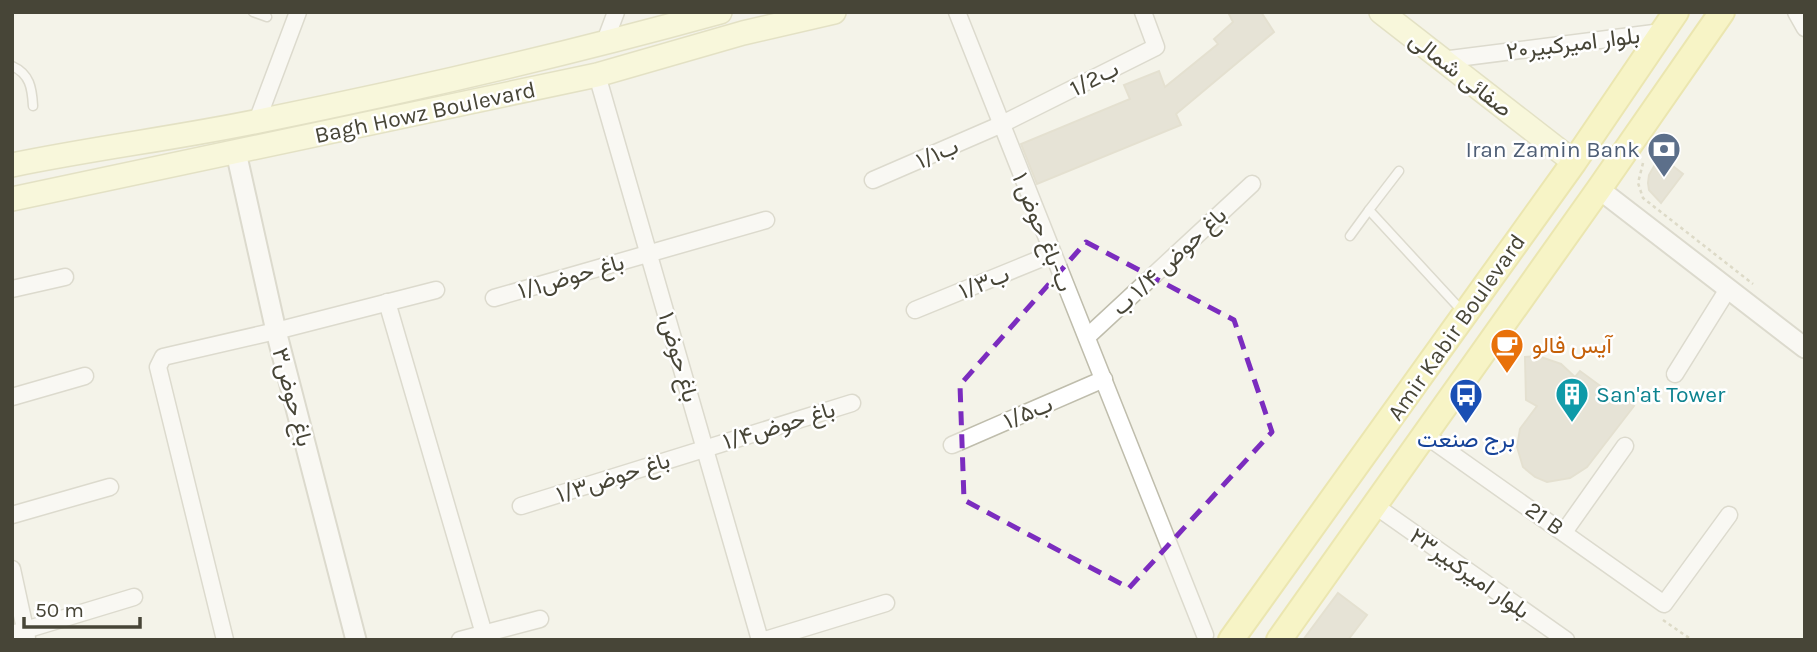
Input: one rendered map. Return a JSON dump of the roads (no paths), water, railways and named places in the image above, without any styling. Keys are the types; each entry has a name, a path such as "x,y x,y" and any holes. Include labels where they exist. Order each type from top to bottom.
{"main road":[{"name":"Bagh Howz Boulevard","path":"12,165 257,121 604,44 721,12"},
{"path":"721,12 730,37"},
{"name":"Bagh Howz Boulevard","path":"12,199 597,75 730,37 834,12"},
{"name":"صفائی شمالی","path":"1381,12 1574,162"},
{"name":"Amir Kabir Boulevard","path":"1279,640 1599,189 1721,12"},
{"name":"Amir Kabir Boulevard","path":"1231,640 1574,162 1669,22"},
{"path":"63,154 67,186"},
{"path":"1287,564 1316,588"}],"street":[{"path":"257,121 298,12"},
{"path":"604,44 616,12"},
{"name":"۱ ب-باغ حوض","path":"957,12 1205,635"},
{"name":"1/2ب","path":"1000,125 1156,47 1143,12"},
{"path":"1796,12 1805,28"},
{"name":"بلوار امیرکبیر۲۰","path":"1441,60 1669,22"},
{"name":"باغ حوض۱","path":"597,75 760,640"},
{"name":"ب۱/۱","path":"873,180 1000,125"},
{"name":"باغ حوض۳","path":"236,152 276,331 356,640"},
{"name":"باغ حوض ۱/۴ ب","path":"1087,337 1252,184"},
{"path":"1599,189 1805,348"},
{"name":"باغ حوض۱/۱","path":"494,298 766,220"},
{"name":"ب۱/۳","path":"915,310 1052,254"},
{"path":"12,289 65,277"},
{"path":"1675,374 1728,289"},
{"path":"225,640 158,367 159,361 163,357 436,290"},
{"path":"387,302 484,634"},
{"path":"12,397 85,376"},
{"name":"ب۱/۵","path":"952,444 1104,379"},
{"name":"باغ حوض۱/۴","path":"706,447 852,403"},
{"name":"21 B","path":"1425,435 1664,604 1729,515"},
{"path":"1564,532 1625,446"},
{"name":"باغ حوض۱/۳","path":"521,506 706,447"},
{"path":"12,515 110,487"},
{"name":"۲۳بلوار امیرکبیر","path":"1374,505 1566,640"},
{"path":"12,569 22,634 134,597"},
{"path":"765,640 886,603"},
{"path":"460,640 484,634 502,634 540,619"}],"lane":[{"path":"253,12 267,17"},
{"path":"12,66 23,71 32,85 33,106"},
{"path":"1350,236 1399,171"},
{"path":"1369,210 1465,314"}],"place":[{"name":"Iran Zamin Bank","path":"1664,179"},
{"name":"آیس فالو","path":"1507,375"},
{"name":"San'at Tower","path":"1572,424"},
{"name":"برج صنعت","path":"1466,425"}]}
